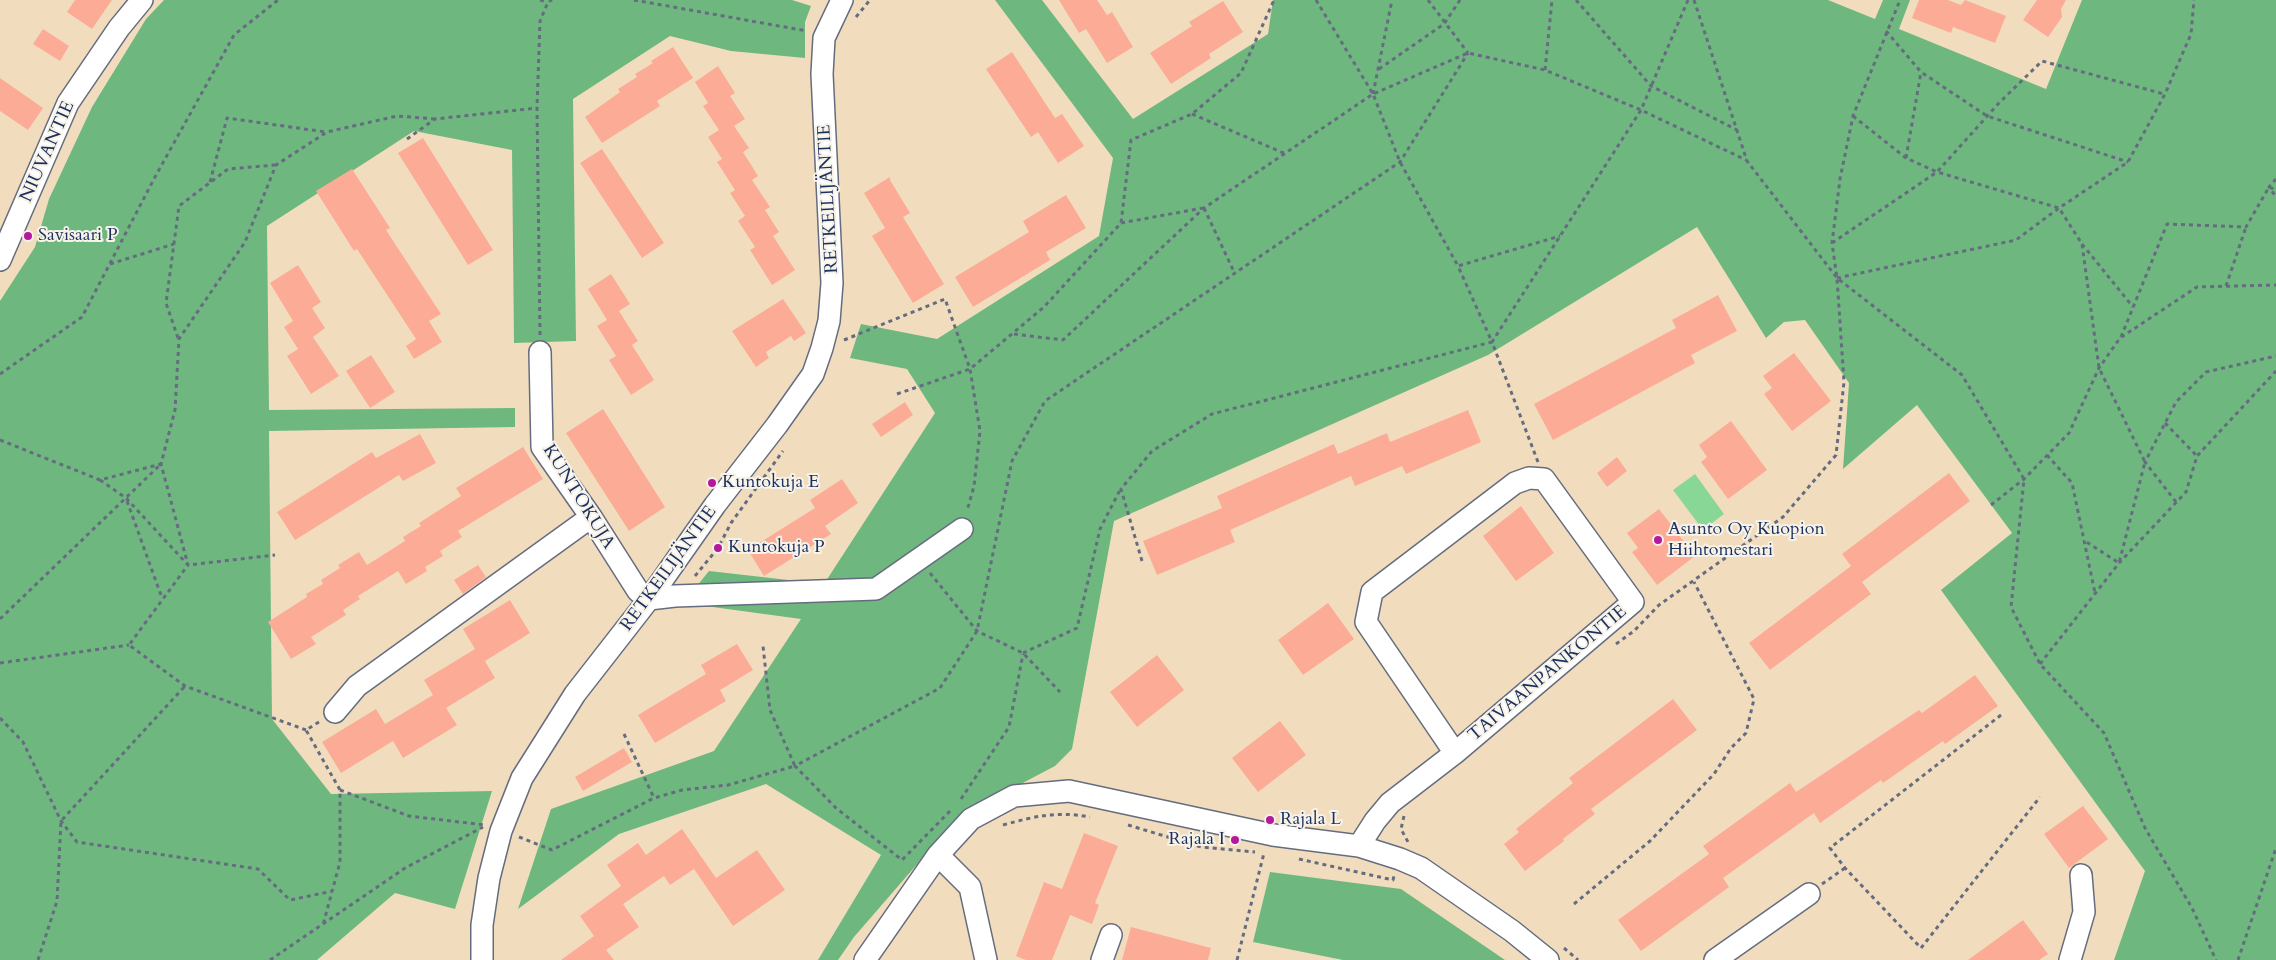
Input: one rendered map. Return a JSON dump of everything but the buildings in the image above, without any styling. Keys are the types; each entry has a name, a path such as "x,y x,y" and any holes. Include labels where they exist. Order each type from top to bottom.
{"street":[{"name":"NIUVANTIE","path":"0,260 68,103 119,28 142,0"},
{"name":"RETKEILIJÄNTIE","path":"482,960 482,925 500,830 522,778 564,711 649,599 715,505 813,374 829,320 832,283 822,74 824,38 842,0"},
{"name":"KUNTOKUJA","path":"540,352 542,447 638,591 649,599"},
{"name":"TAIVAANPANKONTIE","path":"1359,846 1375,821 1390,803 1455,753 1633,602 1544,479 1529,478 1515,483 1372,592 1366,622 1455,753"},
{"path":"334,712 357,686 591,518"},
{"path":"649,599 674,596 876,588 962,529"},
{"path":"865,960 938,855 972,819 1014,796 1069,791 1273,835 1359,846 1400,859 1421,868 1512,931 1548,960"},
{"path":"938,855 970,887 986,960"},
{"path":"2070,960 2084,912 2081,875"},
{"path":"1715,960 1809,894"},
{"path":"1102,960 1111,935"}],"path":[{"path":"0,374 82,317 155,177 234,36 278,0"},
{"path":"540,0 548,2"},
{"path":"540,352 537,108 540,21 548,2 552,0"},
{"path":"634,0 810,31 824,38"},
{"path":"897,394 970,369 1044,307 1121,223 1131,140 1192,114 1241,73 1274,0"},
{"path":"1316,0 1373,94 1400,162 1458,266 1492,342 1544,479"},
{"path":"1373,94 1392,0"},
{"path":"1428,0 1444,24 1468,53"},
{"path":"1379,69 1444,24 1460,0"},
{"path":"1544,70 1552,0"},
{"path":"1576,0 1651,86 1737,130"},
{"path":"1023,653 1077,628 1100,529 1121,490 1152,451 1212,414 1492,342 1641,110 1688,0"},
{"path":"1694,0 1747,161 1837,278 1962,375 2024,479 2011,607 2040,664 2104,733 2145,828 2192,908 2216,960"},
{"path":"1610,648 1634,631 1659,605 1783,517 1836,455 1844,382 1837,278 1832,243 1840,179 1853,116 1900,0"},
{"path":"1837,278 2016,240 2059,208 2128,162 2165,94 2191,34 2194,0"},
{"path":"1886,31 1921,72 1987,116 2128,162"},
{"path":"340,790 409,816 500,830 552,850 654,798 682,790 728,785 795,766 940,688 977,631 1012,461 1045,401 1400,162 1468,53"},
{"path":"1014,334 1063,340 1204,208 1373,94 1468,53 1544,70 1641,110 1747,161"},
{"path":"1832,243 1937,172 1987,116 2042,61 2165,94"},
{"path":"1906,158 1921,72"},
{"path":"188,565 162,464 175,410 178,339 166,303 179,206 228,169 276,165 327,132 397,116 435,119 537,108"},
{"path":"1192,114 1286,154"},
{"path":"1853,116 1906,158 1937,172 2059,208 2082,244 2133,307"},
{"path":"210,182 228,118 327,132"},
{"path":"407,139 435,119"},
{"path":"178,339 245,242 276,165"},
{"path":"2226,286 2246,227 2276,178"},
{"path":"2269,187 2276,190"},
{"path":"2269,187 2276,197"},
{"path":"1121,223 1204,208"},
{"path":"1204,208 1235,274"},
{"path":"1991,505 2024,479 2069,433 2099,368 2120,338 2167,224 2246,227"},
{"path":"1458,266 1560,236"},
{"path":"109,264 174,244"},
{"path":"2082,244 2099,368 2145,462 2176,502"},
{"path":"2120,338 2197,287 2276,285"},
{"path":"844,340 945,298 970,369 980,431 974,486 962,529"},
{"path":"2119,563 2145,462 2176,402 2206,372 2276,356"},
{"path":"2040,664 2119,563 2186,492 2197,456 2276,371"},
{"path":"2165,423 2197,456"},
{"path":"0,440 100,480 126,498 188,565"},
{"path":"2047,455 2072,483 2095,594"},
{"path":"100,480 162,464"},
{"path":"0,618 162,464"},
{"path":"1121,490 1142,561"},
{"path":"126,498 163,599"},
{"path":"2085,541 2119,563"},
{"path":"129,645 188,565 275,555"},
{"path":"918,559 977,631 1023,653 1060,692"},
{"path":"1574,904 1650,841 1714,774 1731,748 1746,733 1754,699 1694,582"},
{"path":"0,663 129,645 185,686 306,730 340,790 340,862 323,925"},
{"path":"764,646 770,710 795,766 836,808 902,860 962,799 1009,727 1023,653"},
{"path":"38,960 57,901 61,821 185,686"},
{"path":"306,730 334,712"},
{"path":"2002,715 1830,848 1845,868 1921,948 2040,797"},
{"path":"0,718 23,742 61,821 77,842 258,869 290,900 332,891"},
{"path":"624,734 654,798"},
{"path":"962,799 972,819"},
{"path":"1408,809 1404,815 1401,829 1409,843"},
{"path":"996,828 1040,815 1066,813 1096,818"},
{"path":"1125,824 1201,847 1273,854"},
{"path":"270,960 405,868 500,830"},
{"path":"2238,960 2276,848"},
{"path":"1237,960 1264,853"},
{"path":"1292,858 1393,880"},
{"path":"1809,894 1845,868"}],"green space":[{"path":"164,0 792,0 811,6 805,22 805,58 731,51 670,36 573,99 576,341 514,343 512,150 414,131 267,226 269,410 515,408 515,427 269,431 272,719 331,794 492,791 455,909 395,893 317,960 0,960 0,301 35,247 49,199 92,107 146,19"},
{"path":"995,0 1042,0 1133,119 1268,34 1273,0 1828,0 1875,19 1883,0 1910,0 1899,29 2046,89 2082,0 2276,0 2276,960 2114,960 2145,871 1941,590 2012,533 1917,405 1843,469 1849,383 1805,320 1784,322 1766,338 1697,227 1488,355 1114,521 1072,749 1055,766 958,817 854,937 838,960 818,960 881,855 766,784 619,834 518,909 551,809 714,751 801,619 683,603 709,571 824,584 935,413 907,369 850,358 861,324 937,339 1099,236 1113,158"},
{"path":"1695,474 1724,514 1703,530 1673,490"},
{"path":"1270,872 1401,889 1505,960 1343,960 1253,942"}],"place":[{"name":"Savisaari P","path":"28,236"},
{"name":"Kuntokuja E","path":"712,483"},
{"name":"Asunto Oy Kuopion Hiihtomestari","path":"1658,540"},
{"name":"Kuntokuja P","path":"718,548"},
{"name":"Rajala L","path":"1270,820"},
{"name":"Rajala I","path":"1235,840"}]}
